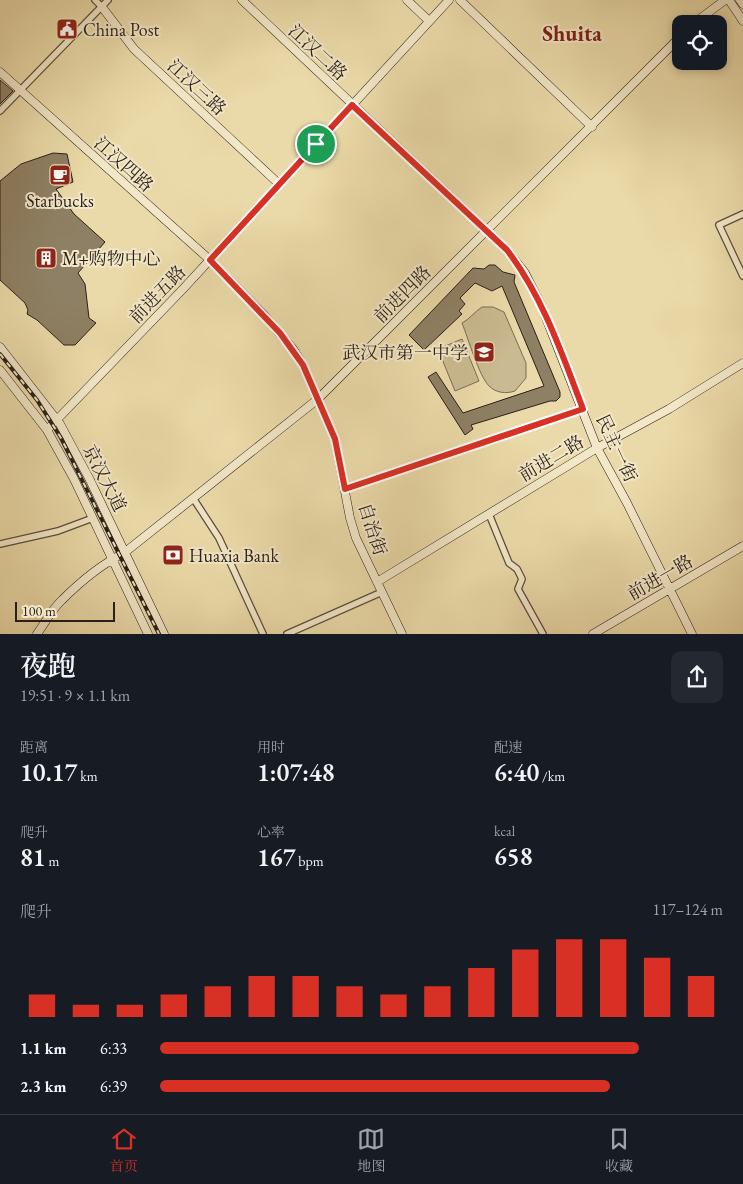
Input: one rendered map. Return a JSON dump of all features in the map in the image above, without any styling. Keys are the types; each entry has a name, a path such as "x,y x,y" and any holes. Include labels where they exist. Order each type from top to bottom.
{"street":[{"path":"95,0 102,7"},
{"path":"0,111 108,0"},
{"name":"江汉二路","path":"242,0 352,105"},
{"path":"407,0 429,21"},
{"name":"前进五路","path":"47,430 210,260 449,0"},
{"path":"460,0 592,127"},
{"path":"705,15 725,0"},
{"path":"729,0 743,21"},
{"path":"740,0 743,4"},
{"name":"江汉三路","path":"102,7 134,49 279,184"},
{"name":"前进四路","path":"37,634 61,600 318,399 672,45"},
{"name":"江汉四路","path":"0,72 210,260"},
{"name":"民主一街","path":"352,105 507,250 525,273 541,305 597,448 627,502 692,634"},
{"path":"743,214 718,224 743,276"},
{"name":"自治街","path":"210,260 263,314 293,349 318,399 335,439 356,538 402,634"},
{"name":"京汉大道","path":"0,347 56,419 90,480 164,634"},
{"name":"前进二路","path":"377,582 597,448 669,409 743,363"},
{"path":"0,370 47,430 74,478 148,634"},
{"path":"345,489 583,409"},
{"path":"193,498 220,538 263,634"},
{"path":"489,514 509,563 518,569 522,579 518,589 543,634"},
{"path":"0,544 58,530 92,518"},
{"name":"前进一路","path":"593,634 743,546"},
{"path":"287,634 382,592"}],"shaded area":[{"path":"482,307 493,307 504,312 526,363 526,378 515,391 501,392 495,390 489,386 481,374 462,323"},
{"path":"462,339 479,381 455,391 438,349"}],"building":[{"path":"0,80 13,91 0,104"},
{"name":"M+购物中心","path":"53,153 67,154 73,182 56,189 74,214 105,242 78,273 85,284 89,318 96,323 75,345 64,345 37,320 27,314 28,310 25,303 0,280 0,181 21,164"},
{"path":"489,265 495,265 503,272 515,275 514,282 560,392 560,397 556,401 550,401 471,425 473,429 465,435 428,377 436,372 463,413 544,386 502,286 492,291 475,283 460,298 465,304 459,311 462,314 424,350 409,335 473,268 484,269"}],"railway":[{"path":"0,354 37,400 61,438 159,634"}],"place":[{"name":"China Post","path":"67,29"},
{"name":"Starbucks","path":"60,175"},
{"name":"M+购物中心","path":"46,258"},
{"name":"武汉市第一中学","path":"484,352"},
{"name":"Huaxia Bank","path":"173,555"}],"district":[{"name":"Shuita","path":"572,33"}],"route":[{"path":"352,105 507,250 525,273 541,305 583,409 345,489 335,439 303,365 280,333 210,260 316,144 352,105"}]}
